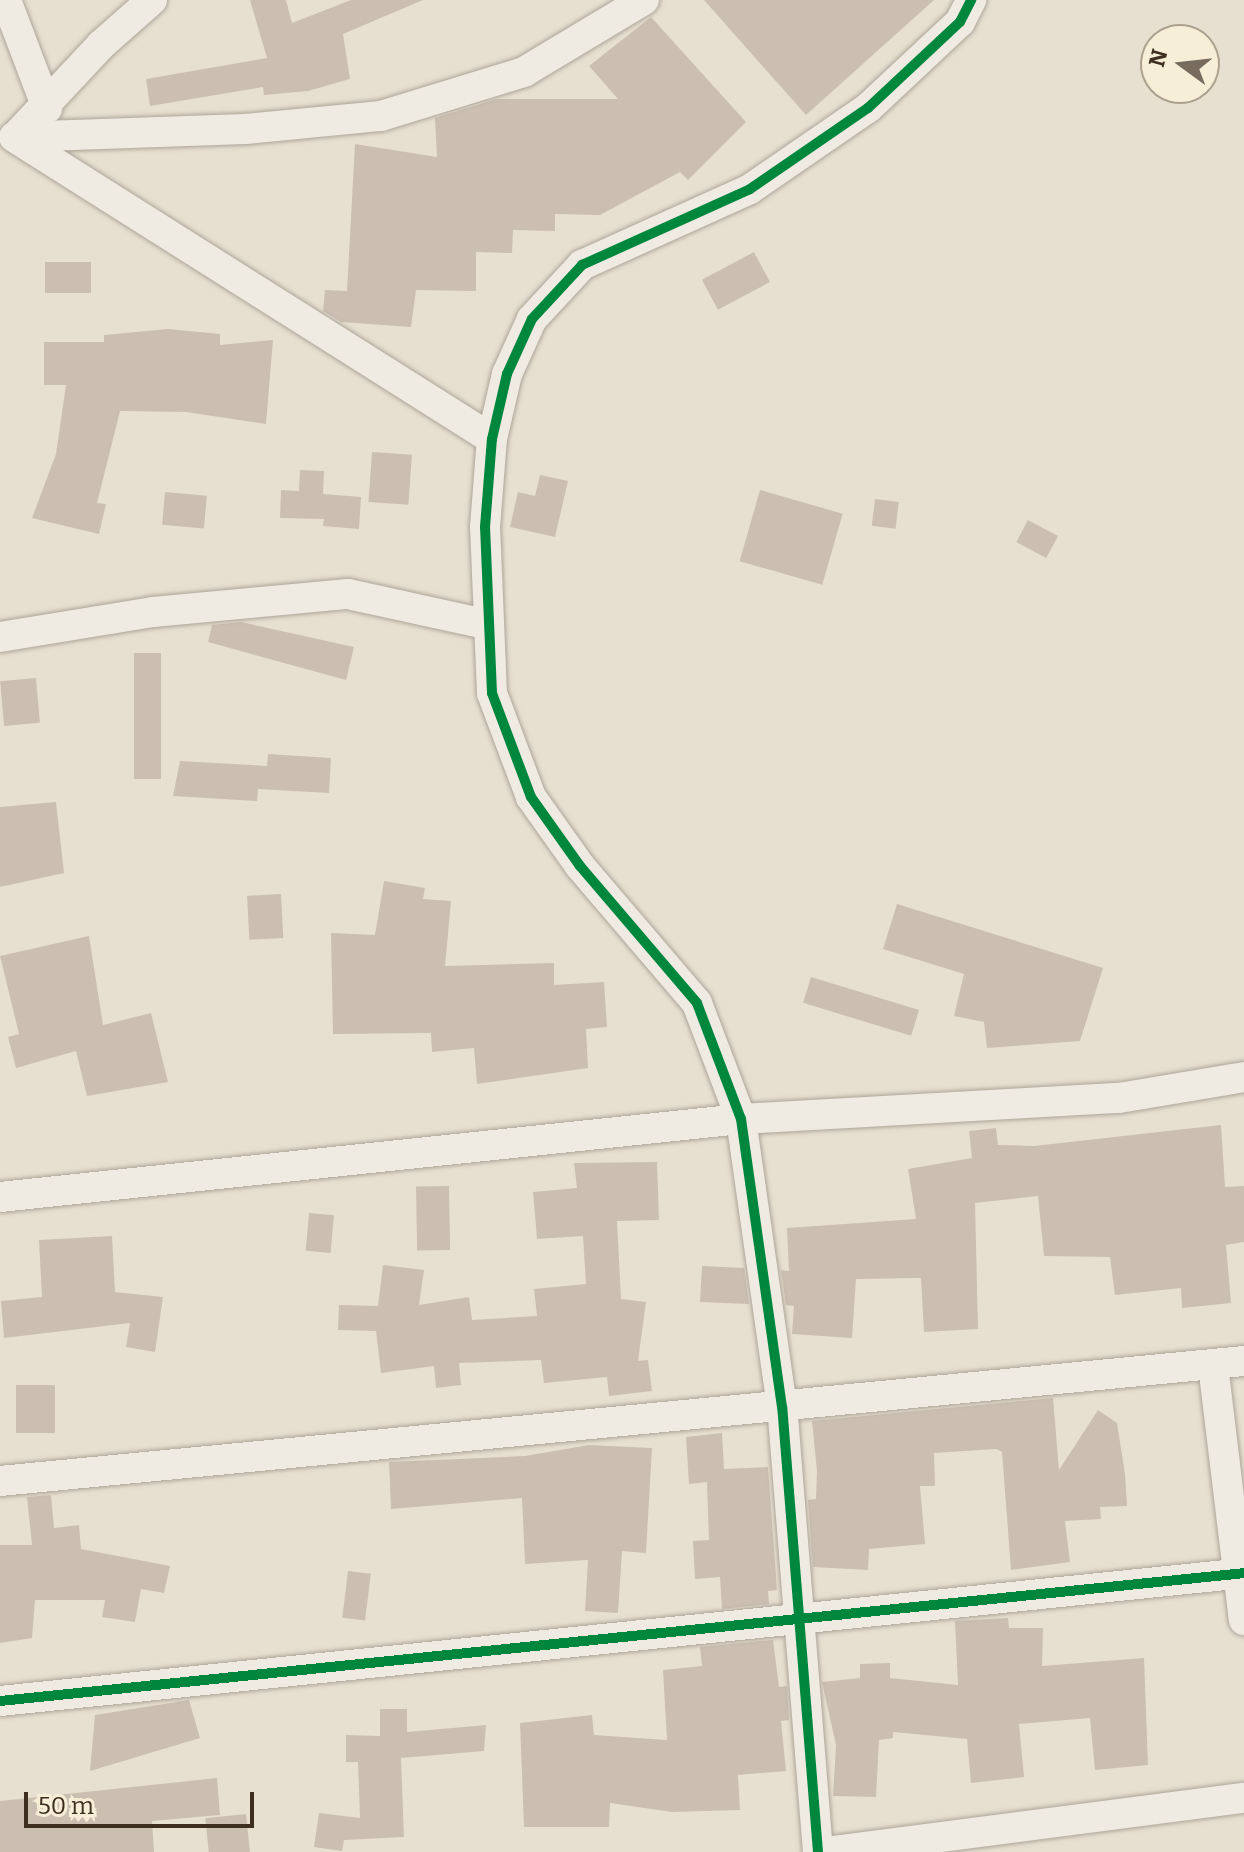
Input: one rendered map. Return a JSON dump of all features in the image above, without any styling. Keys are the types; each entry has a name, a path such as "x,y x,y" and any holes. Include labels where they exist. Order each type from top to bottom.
{"street":[{"path":"6,0 47,108"},
{"path":"8,138 47,108 101,45 152,0"},
{"path":"8,138 245,129 381,116 524,72 644,0"},
{"path":"818,1852 796,1623 782,1407 741,1119 697,1003 580,866 531,797 492,693 486,624 492,439 507,374 532,319 582,265 764,180 868,108 960,22 971,0"},
{"path":"8,138 492,439"},
{"path":"0,637 153,612 348,594 486,624"},
{"path":"0,1197 741,1119 1119,1098 1244,1077"},
{"path":"0,1481 1244,1361"},
{"path":"1213,1365 1244,1620"},
{"path":"0,1701 796,1623 1240,1574"},
{"path":"826,1852 1244,1798"}],"building":[{"path":"250,0 286,0 292,23 351,0 423,0 343,34 350,79 308,91 264,95 263,87 150,106 146,79 267,58"},
{"path":"704,0 934,0 806,115"},
{"path":"651,17 746,122 688,180 680,172 600,215 555,214 555,231 513,230 512,253 476,252 476,291 416,290 411,327 341,322 323,311 325,290 347,291 355,144 437,157 435,118 497,99 618,99 589,66"},
{"path":"754,252 770,282 718,310 702,280"},
{"path":"45,262 91,262 91,293 45,293"},
{"path":"168,329 220,334 220,345 273,340 266,424 186,412 120,411 97,503 106,504 99,534 32,518 56,454 66,385 44,385 44,342 104,342 104,335"},
{"path":"372,452 412,455 408,505 369,502"},
{"path":"300,470 324,471 323,494 361,497 359,529 323,526 324,519 280,518 281,490 299,491"},
{"path":"540,475 568,481 555,537 510,527 518,492 535,496"},
{"path":"760,490 843,514 822,585 740,561"},
{"path":"165,492 207,496 204,529 162,525"},
{"path":"875,499 899,502 896,529 872,526"},
{"path":"1028,520 1058,536 1046,558 1016,542"},
{"path":"241,622 354,647 346,680 208,642 212,625"},
{"path":"134,653 161,653 161,779 134,779"},
{"path":"36,678 40,723 4,726 0,681"},
{"path":"268,754 331,758 329,793 258,789 257,801 173,796 180,761 267,766"},
{"path":"56,802 64,873 0,887 0,807"},
{"path":"384,881 425,888 423,899 451,901 445,966 554,963 554,985 604,982 607,1027 586,1029 588,1068 477,1084 474,1048 432,1052 431,1033 333,1034 331,933 375,935"},
{"path":"281,894 283,938 249,940 247,896"},
{"path":"897,904 1103,968 1080,1041 987,1048 984,1022 954,1016 964,974 883,949"},
{"path":"89,936 103,1025 151,1013 168,1082 87,1096 76,1051 16,1068 8,1037 19,1034 0,956"},
{"path":"811,977 919,1010 911,1036 803,1003"},
{"path":"1221,1125 1225,1187 1244,1186 1244,1242 1226,1245 1231,1303 1182,1308 1181,1288 1115,1295 1110,1257 1044,1256 1038,1196 975,1203 978,1329 924,1332 921,1278 856,1279 852,1338 792,1334 794,1306 786,1305 781,1270 789,1271 787,1228 916,1219 908,1169 972,1158 969,1131 996,1128 998,1145 1034,1146"},
{"path":"657,1162 659,1220 617,1221 621,1299 646,1302 638,1361 648,1360 652,1391 609,1396 607,1377 544,1383 541,1360 459,1363 461,1385 436,1388 434,1366 381,1373 376,1331 338,1330 339,1305 378,1306 383,1265 424,1270 419,1305 469,1297 472,1320 537,1316 534,1289 586,1284 583,1236 537,1239 533,1192 577,1188 574,1163"},
{"path":"449,1186 450,1250 417,1251 416,1187"},
{"path":"309,1213 334,1215 331,1253 306,1251"},
{"path":"112,1236 115,1292 163,1297 155,1352 126,1347 130,1323 4,1338 1,1301 42,1297 39,1240"},
{"path":"702,1266 744,1268 749,1304 700,1302"},
{"path":"16,1385 55,1385 55,1433 16,1433"},
{"path":"1053,1398 1059,1470 1098,1410 1117,1423 1125,1474 1127,1506 1100,1507 1101,1519 1065,1521 1070,1562 1011,1570 1002,1452 996,1449 934,1453 935,1486 920,1486 925,1544 869,1549 868,1570 813,1567 808,1500 816,1499 817,1471 812,1421"},
{"path":"722,1433 724,1469 768,1467 777,1590 768,1591 769,1604 722,1609 720,1577 695,1579 693,1541 709,1540 707,1482 689,1484 686,1437"},
{"path":"589,1445 652,1448 646,1553 622,1551 618,1613 585,1611 588,1560 525,1564 522,1498 391,1509 389,1462 525,1456"},
{"path":"51,1495 54,1528 79,1525 81,1549 170,1566 164,1593 141,1589 135,1622 102,1617 105,1600 35,1600 32,1638 0,1643 0,1545 32,1545 27,1497"},
{"path":"348,1571 371,1574 365,1620 342,1618"},
{"path":"1008,1618 1009,1628 1043,1628 1042,1666 1144,1658 1148,1765 1095,1770 1090,1718 1019,1724 1024,1777 971,1783 967,1739 893,1732 893,1738 879,1740 876,1797 833,1796 836,1745 822,1682 860,1678 860,1664 890,1663 890,1678 958,1685 955,1621"},
{"path":"773,1640 779,1687 787,1686 789,1720 781,1721 786,1771 738,1775 740,1810 672,1812 610,1803 609,1827 524,1827 520,1723 592,1715 594,1735 667,1740 663,1670 702,1666 700,1647"},
{"path":"189,1700 200,1738 90,1771 95,1715"},
{"path":"380,1709 407,1709 407,1732 486,1725 484,1751 401,1758 404,1837 344,1840 342,1851 314,1847 319,1813 360,1818 358,1762 346,1762 346,1735 380,1736"},
{"path":"217,1778 220,1815 152,1821 154,1852 0,1852 0,1801"},
{"path":"246,1814 250,1852 209,1852 205,1818"}],"cycle path":[{"path":"818,1852 782,1407 741,1119 697,1003 580,866 531,797 492,693 485,527 492,439 507,374 532,319 582,265 750,189 868,108 960,22 971,0"},
{"path":"0,1701 1244,1573"}]}
